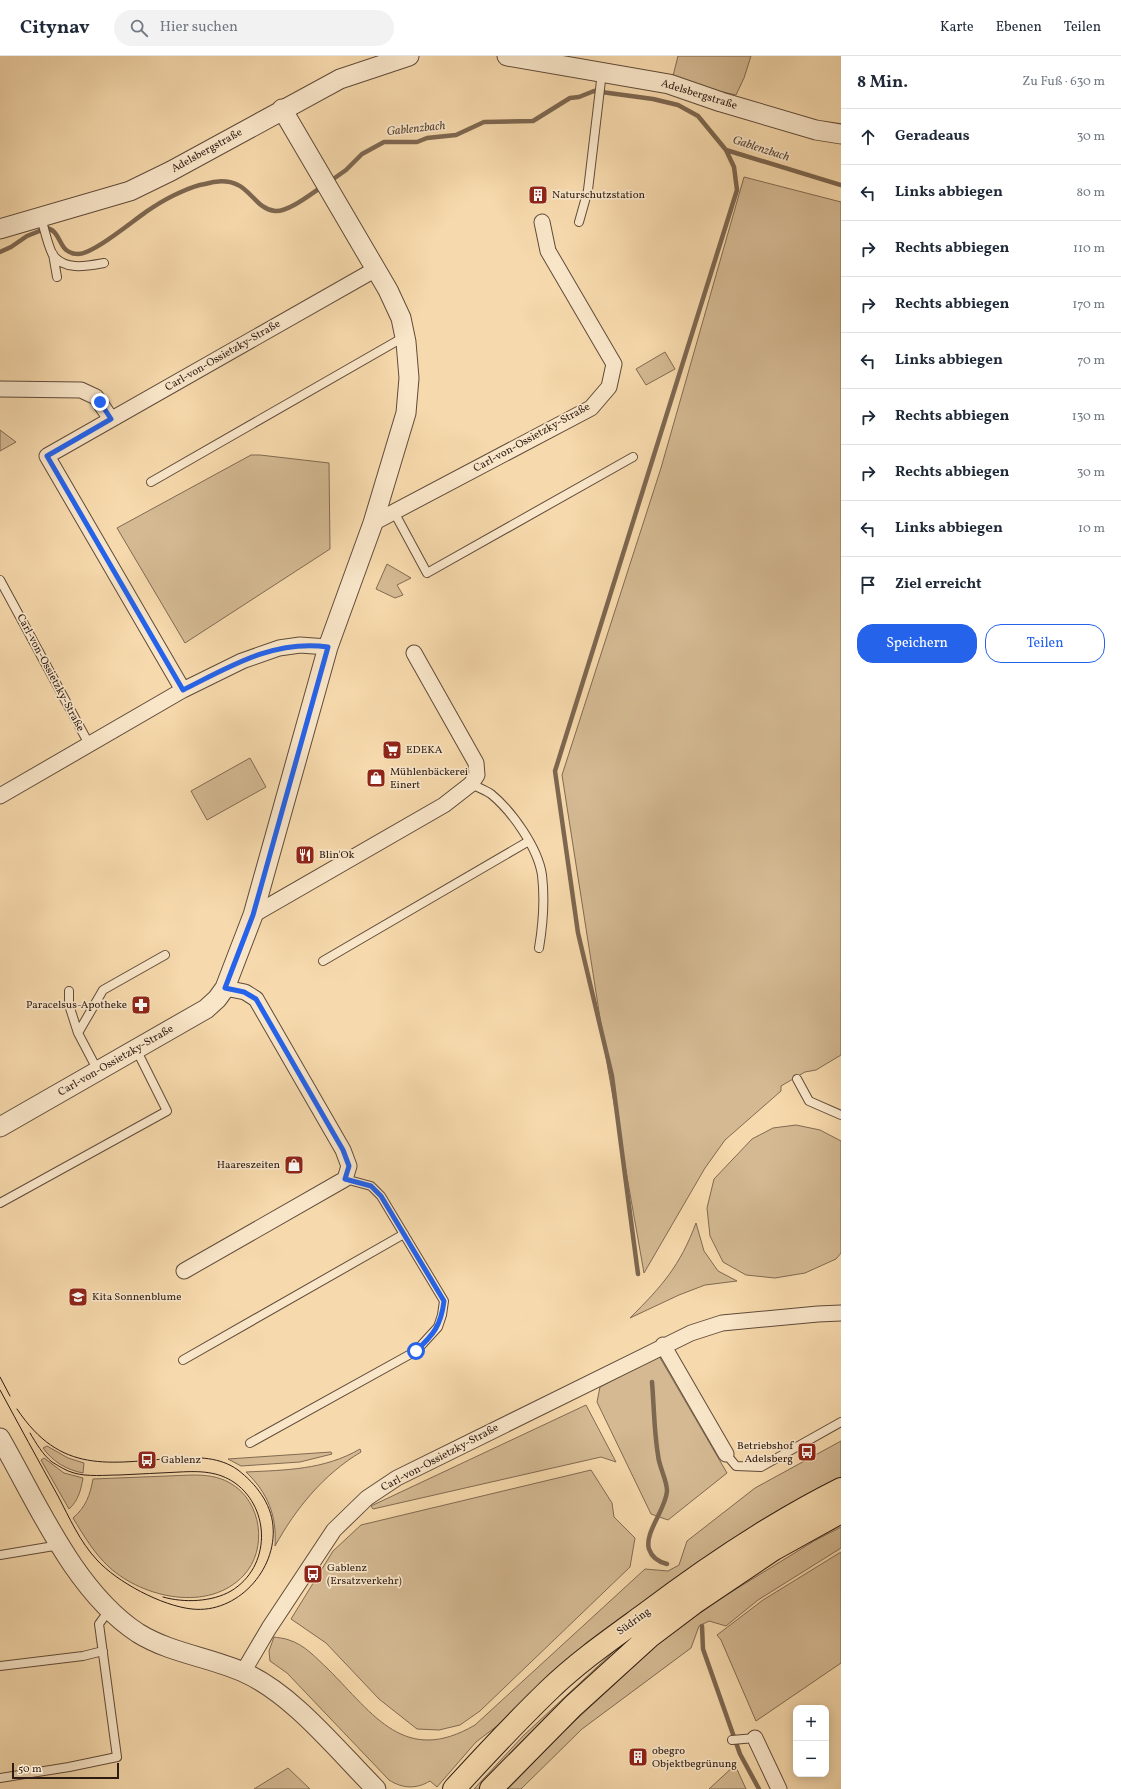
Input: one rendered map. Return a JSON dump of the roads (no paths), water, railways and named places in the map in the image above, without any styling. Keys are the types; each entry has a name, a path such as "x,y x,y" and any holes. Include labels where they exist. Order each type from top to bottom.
{"main road":[{"name":"Südring","path":"454,1789 502,1737 549,1690 609,1640 683,1586 762,1534 841,1490"},
{"name":"Südring","path":"491,1789 572,1706 649,1637 694,1603 774,1549 841,1512"}],"street":[{"name":"Adelsbergstraße","path":"0,229 43,225 130,191 171,171 282,109 340,79 408,56"},
{"name":"Adelsbergstraße","path":"507,56 601,79 669,84 721,102 816,130 841,134"},
{"name":"Carl-von-Ossietzky-Straße","path":"0,1126 206,1009 217,999 225,988 253,915 328,647 373,523 406,413 409,378 405,336 400,318 376,269 282,109"},
{"name":"Carl-von-Ossietzky-Straße","path":"373,523 591,408 609,387 614,364 548,251 542,222"},
{"name":"Carl-von-Ossietzky-Straße","path":"183,690 47,456 376,269"},
{"path":"0,389 81,390 96,397 111,419"},
{"name":"Carl-von-Ossietzky-Straße","path":"0,796 183,690 242,661 279,648 300,645 328,647"},
{"path":"253,915 444,805 471,784 477,775 476,763 414,653"},
{"path":"184,1271 345,1179 349,1166 343,1150 256,999 244,992 225,988"},
{"name":"Carl-von-Ossietzky-Straße","path":"243,1672 269,1628 334,1530 367,1498 398,1478 691,1333 722,1323 841,1313"},
{"path":"663,1346 726,1454"},
{"path":"0,1438 61,1544 89,1587 110,1609 138,1633 159,1644 243,1672 283,1697 325,1736 376,1789"},
{"path":"749,1739 779,1789"}],"lane":[{"path":"578,222 588,190 601,79"},
{"path":"43,225 53,254 57,277"},
{"path":"53,254 64,263 73,266 86,266 104,263"},
{"path":"151,482 405,336"},
{"path":"394,512 427,572 632,457"},
{"name":"Carl-von-Ossietzky-Straße","path":"0,580 89,744"},
{"path":"471,784 490,793 514,819 533,848 542,874 544,906 539,948"},
{"path":"323,961 529,841"},
{"path":"78,1033 103,990 166,955"},
{"path":"70,990 69,1005 78,1033 98,1071"},
{"path":"0,1204 167,1111 136,1049"},
{"path":"797,1079 809,1101 841,1115"},
{"path":"250,1444 416,1351 438,1327 444,1301 381,1196 371,1186 345,1179"},
{"path":"183,1360 404,1234"},
{"path":"726,1454 736,1466 761,1467 841,1422"},
{"path":"0,1555 61,1544"},
{"path":"0,1778 69,1767 116,1757 99,1624 110,1609"},
{"path":"0,1666 83,1656 103,1651"},
{"path":"732,1740 749,1739"}],"waterway":[{"name":"Gablenzbach","path":"329,182 346,170 362,154 384,142 417,142 427,138 456,135 484,122 533,121 570,98 579,97 594,91 653,99 678,105 698,116 726,150 841,185"},
{"path":"638,1274 612,1076 578,933 555,771 737,190 734,167 726,150"},
{"name":"Gablenzbach","path":"0,252 11,247 27,236 47,228 54,232 69,252 78,254 86,252 106,241 166,199 199,185 217,182 234,183 247,191 264,207 275,211 293,205 323,186"},
{"path":"652,1382 657,1446 667,1491 666,1498 652,1528 648,1543 650,1552 654,1557 667,1564"},
{"path":"702,1626 703,1649 740,1754 759,1789"}],"tram line":[{"path":"0,1377 10,1396"},
{"path":"0,1390 80,1537 97,1560 116,1577 141,1592 167,1603 192,1609 209,1609 238,1597 251,1586 261,1573 273,1542 272,1518 262,1495 251,1481 238,1470 224,1462 201,1458 108,1462 88,1460 69,1455 51,1445 34,1430 17,1409"},
{"path":"30,1433 40,1449 52,1462 74,1473 96,1476 201,1472 215,1474 229,1479 247,1494 255,1507 260,1522 262,1538 254,1568 244,1581 223,1595 207,1599 189,1601 163,1597"}],"place":[{"name":"Naturschutzstation","path":"538,195"},
{"name":"EDEKA","path":"392,750"},
{"name":"Mühlenbäckerei Einert","path":"376,778"},
{"name":"Blin'Ok","path":"305,855"},
{"name":"Paracelsus-Apotheke","path":"141,1005"},
{"name":"Haareszeiten","path":"294,1165"},
{"name":"Kita Sonnenblume","path":"78,1297"},
{"name":"Betriebshof Adelsberg","path":"807,1452"},
{"name":"Gablenz","path":"147,1460"},
{"name":"Gablenz (Ersatzverkehr)","path":"313,1574"},
{"name":"obegro Objektbegrünung","path":"638,1757"}]}
